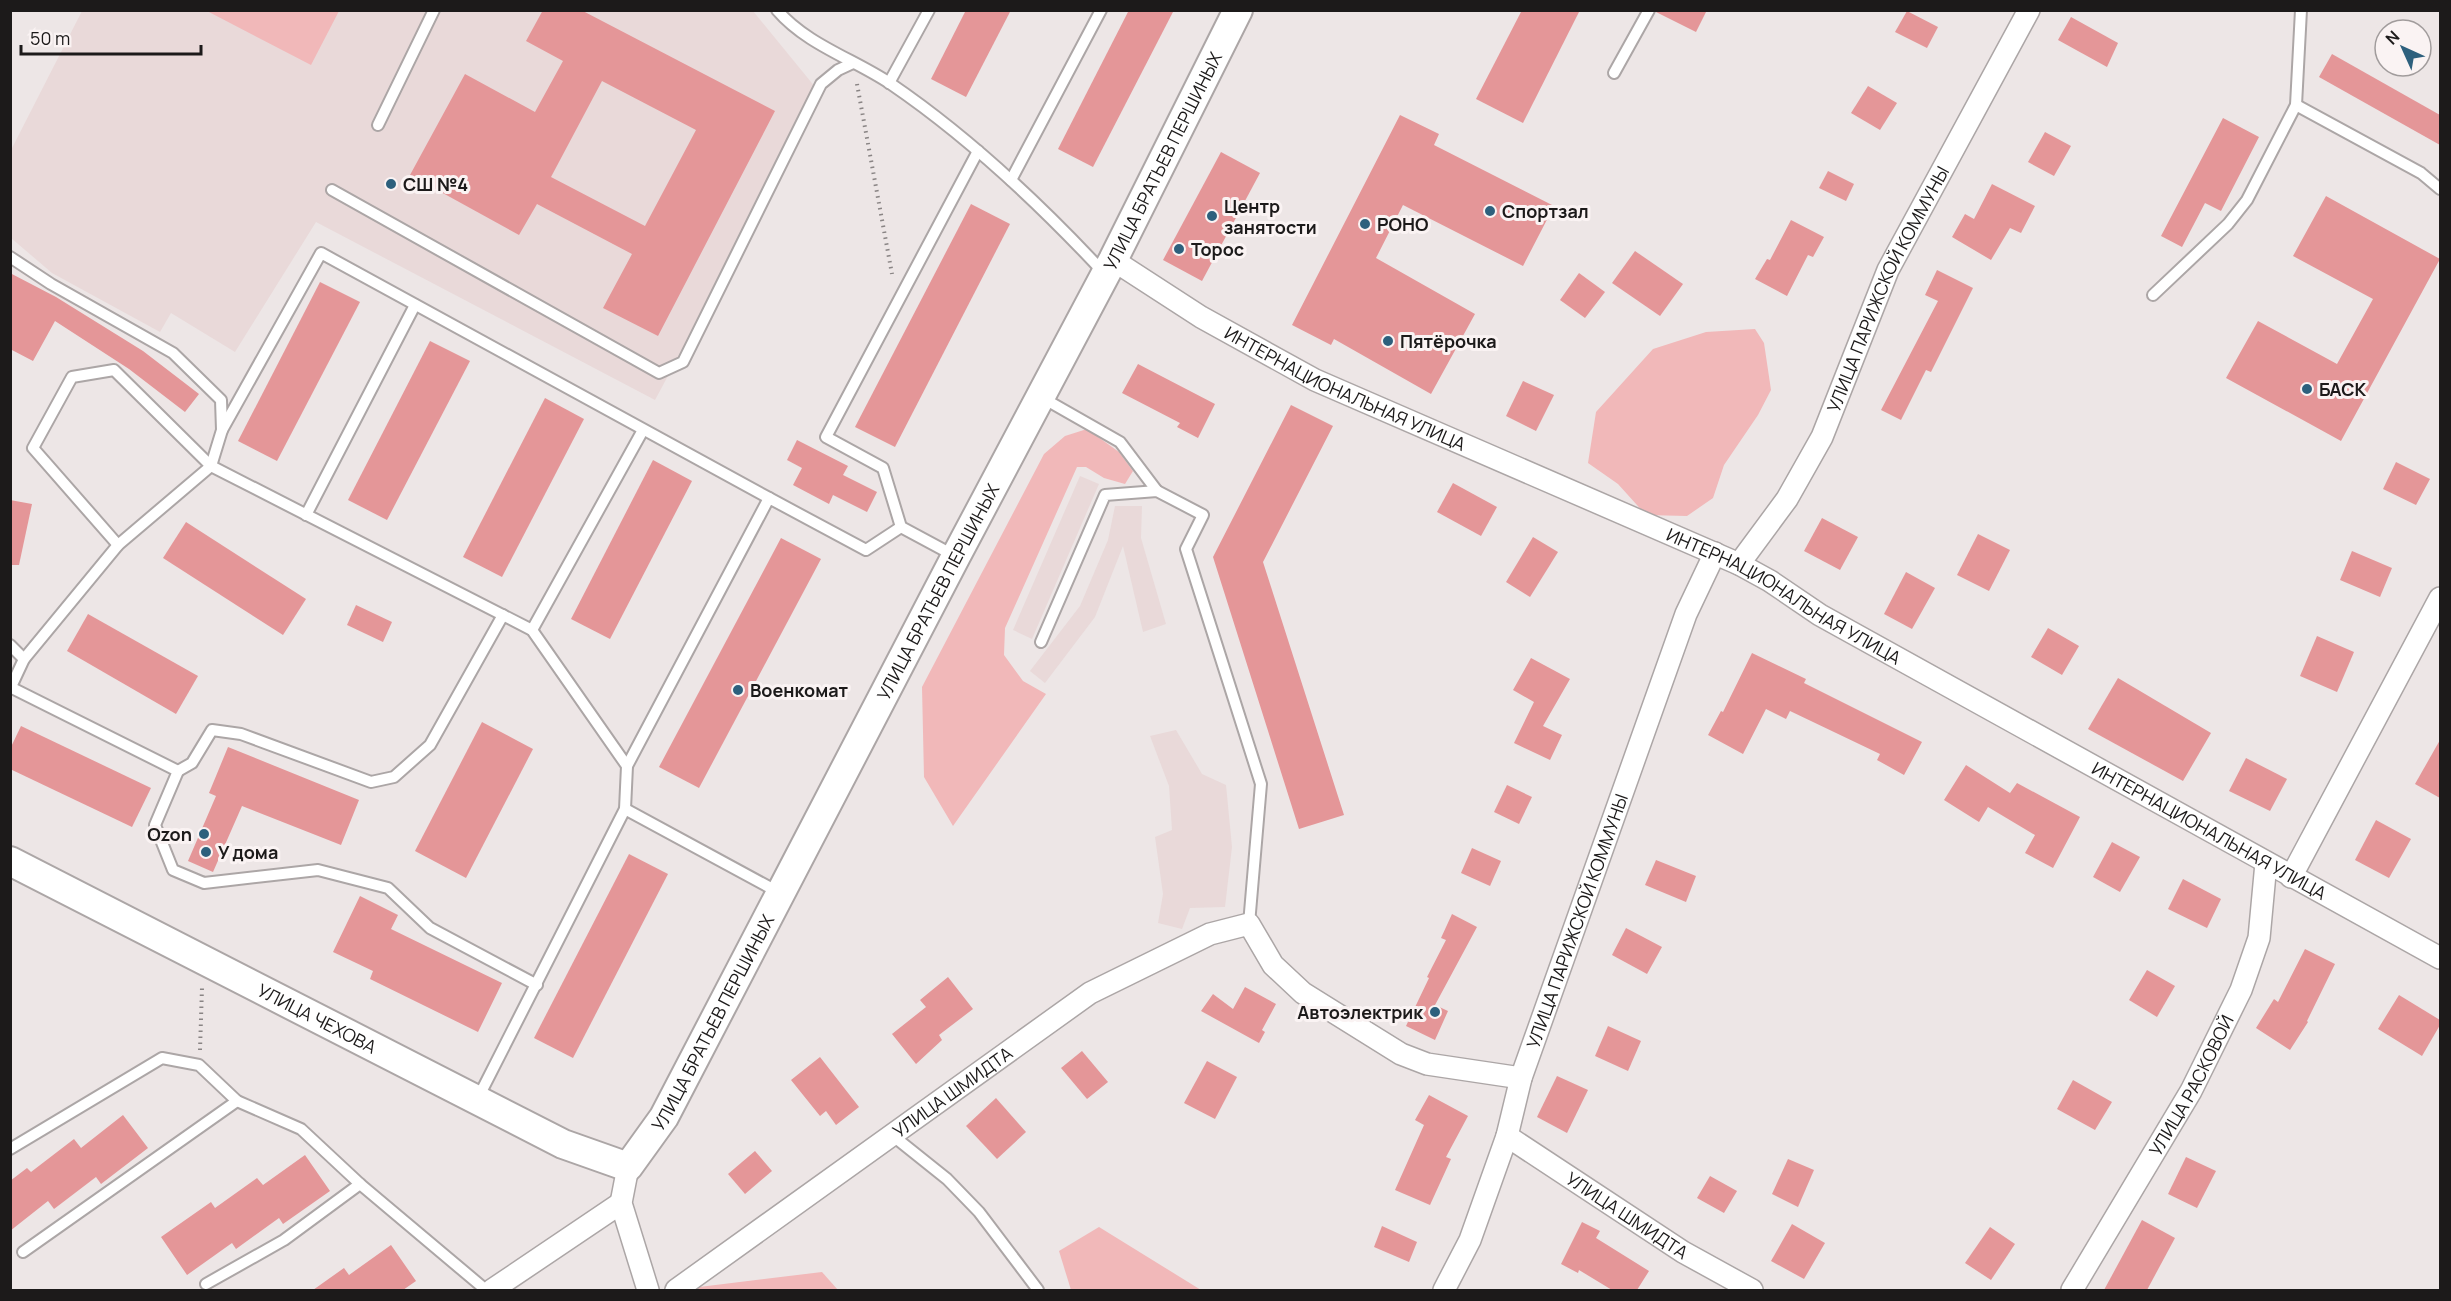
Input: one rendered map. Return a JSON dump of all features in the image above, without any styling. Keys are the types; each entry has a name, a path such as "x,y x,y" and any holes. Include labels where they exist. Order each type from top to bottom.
{"street":[{"name":"УЛИЦА БРАТЬЕВ ПЕРШИНЫХ","path":"627,1167 664,1117 1109,267 1238,10"},
{"name":"УЛИЦА ПАРИЖСКОЙ КОММУНЫ","path":"1739,564 1787,499 1822,437 1888,270 2029,10"},
{"name":"ИНТЕРНАЦИОНАЛЬНАЯ УЛИЦА","path":"1109,267 1315,380 1739,564 1770,581 1820,615 2440,958"},
{"name":"УЛИЦА ПАРИЖСКОЙ КОММУНЫ","path":"1443,1290 1470,1240 1506,1136 1521,1078 1686,614 1715,554"},
{"path":"2291,877 2440,598"},
{"name":"УЛИЦА ЧЕХОВА","path":"10,861 563,1144 627,1167"},
{"name":"УЛИЦА РАСКОВОЙ","path":"2072,1290 2191,1091 2241,990 2259,938 2266,863"},
{"path":"1249,924 1274,965 1303,993 1401,1054 1427,1064 1521,1078"},
{"name":"УЛИЦА ШМИДТА","path":"676,1290 1090,993 1210,934 1249,924"},
{"name":"УЛИЦА ШМИДТА","path":"1506,1136 1683,1252 1752,1290"},
{"path":"627,1167 621,1203 648,1290"},
{"path":"492,1290 621,1203"}],"lane":[{"path":"378,125 434,10"},
{"path":"777,10 790,25 889,83 941,120 1109,267"},
{"path":"889,83 929,10"},
{"path":"1011,180 1101,10"},
{"path":"1614,73 1649,10"},
{"path":"2153,295 2228,224 2247,200 2296,105 2301,10"},
{"path":"332,190 659,373 682,362 821,84 838,70 852,63"},
{"path":"2296,105 2421,173 2440,189"},
{"path":"956,556 902,527 883,468 826,437 978,151"},
{"path":"178,771 11,688 24,659 118,545 211,466 222,430 321,253 866,550 902,527"},
{"path":"10,256 51,284 173,353 221,400 222,430"},
{"path":"306,514 415,305"},
{"path":"118,545 33,448 72,377 114,370 211,466 532,630 627,766"},
{"path":"1040,396 1120,442 1157,491 1203,515 1186,549 1261,784 1249,924"},
{"path":"532,630 643,430"},
{"path":"1041,642 1105,495 1157,491"},
{"path":"477,1100 625,809 627,766 769,498"},
{"path":"503,615 430,745 394,777 371,782 241,734 212,730 192,763 178,771 155,825 173,870 204,884 318,870 388,888 430,928 537,985"},
{"path":"10,645 24,659"},
{"path":"625,809 780,894"},
{"path":"10,1149 162,1058 199,1065 237,1101 301,1129 360,1184 486,1290"},
{"path":"23,1252 237,1101"},
{"path":"892,1135 947,1179 979,1212 1038,1290"},
{"path":"206,1284 284,1240 360,1184"}],"path":[{"path":"852,63 898,302"},
{"path":"199,1065 204,960"}],"shaded area":[{"name":"СШ №4","path":"82,11 753,11 820,93 655,400 316,222 235,352 171,313 160,332 52,273 11,238 10,152"},
{"path":"207,11 339,11 311,65"},
{"path":"1755,329 1764,343 1771,390 1758,415 1724,465 1713,498 1687,516 1646,515 1618,484 1588,463 1596,412 1653,349 1706,332"},
{"path":"1087,429 1119,452 1133,471 1125,484 1104,478 1086,467 1077,467 1005,628 1004,655 1023,681 1046,694 953,826 924,777 922,687 1044,454 1065,436"},
{"path":"1080,476 1099,484 1032,639 1013,630"},
{"path":"1115,506 1142,506 1141,538 1166,624 1143,632 1123,546 1095,617 1045,683 1030,671 1080,606 1108,540"},
{"path":"1176,730 1202,774 1226,785 1232,847 1225,907 1190,908 1182,929 1158,923 1163,894 1155,837 1172,830 1169,786 1150,736"},
{"path":"1099,1227 1201,1290 1071,1290 1059,1251"},
{"path":"822,1272 838,1290 675,1290"}],"building":[{"path":"543,10 581,10 775,111 658,336 603,308 632,254 537,204 519,235 410,175 465,74 535,112 563,61 526,41","holes":["602,81 696,130 645,226 551,177"]},
{"path":"966,10 1011,10 966,97 931,79"},
{"path":"1129,10 1174,10 1093,167 1058,149"},
{"path":"1522,10 1580,10 1523,123 1476,99"},
{"path":"1656,10 1707,10 1696,32"},
{"path":"1907,11 1938,27 1927,48 1895,32"},
{"path":"2071,17 2118,43 2107,67 2058,40"},
{"path":"2332,54 2440,115 2440,145 2319,77"},
{"path":"1868,86 1897,103 1880,130 1851,113"},
{"path":"1400,115 1439,134 1434,145 1554,206 1523,266 1403,205 1376,258 1475,314 1431,394 1334,339 1331,345 1292,325"},
{"path":"2223,118 2259,137 2221,211 2205,203 2182,247 2161,236"},
{"path":"2045,132 2071,146 2054,176 2028,162"},
{"name":"Центр занятости","path":"1221,152 1260,173 1202,281 1163,260"},
{"path":"1828,171 1854,184 1846,201 1819,188"},
{"path":"1992,184 2035,206 2021,233 2010,228 1991,260 1952,237 1965,214 1974,219"},
{"path":"2326,196 2440,259 2341,441 2226,378 2258,321 2337,364 2373,299 2293,256"},
{"path":"971,204 1010,224 895,447 855,427"},
{"path":"1791,220 1824,237 1813,257 1808,255 1787,296 1755,279 1767,259 1770,260"},
{"path":"1635,251 1683,284 1660,316 1612,283"},
{"path":"1937,270 1973,288 1931,372 1926,370 1901,420 1881,410 1938,301 1925,295"},
{"path":"10,273 56,297 143,351 199,394 185,412 129,369 55,321 33,361 10,349"},
{"path":"1579,273 1605,292 1585,318 1560,300"},
{"path":"320,282 360,302 277,461 238,441"},
{"path":"430,341 470,361 387,520 348,500"},
{"path":"1138,364 1215,404 1198,438 1177,427 1180,423 1122,393"},
{"path":"1523,381 1554,395 1536,431 1506,416"},
{"path":"545,398 584,419 502,577 463,557"},
{"path":"1291,405 1333,426 1263,562 1344,815 1299,829 1213,557"},
{"path":"797,440 848,466 843,475 877,492 867,512 833,495 829,504 793,485 802,468 787,460"},
{"path":"653,460 692,481 610,639 571,619"},
{"path":"2396,462 2430,479 2416,505 2383,489"},
{"path":"1453,483 1497,507 1481,536 1437,512"},
{"path":"10,500 32,504 19,565 10,565"},
{"path":"1822,518 1858,537 1840,570 1804,551"},
{"path":"186,522 306,599 283,635 163,558"},
{"path":"1978,534 2010,550 1989,591 1957,575"},
{"path":"1533,537 1558,552 1530,597 1506,582"},
{"path":"781,538 821,559 699,788 659,767"},
{"path":"2352,551 2392,568 2380,597 2340,580"},
{"path":"1906,572 1935,588 1912,629 1884,614"},
{"path":"356,605 392,622 383,642 347,625"},
{"path":"88,614 198,676 176,714 67,651"},
{"path":"2048,628 2079,646 2062,675 2031,657"},
{"path":"2317,636 2354,652 2337,692 2300,676"},
{"path":"1752,653 1806,679 1804,683 1922,742 1904,775 1877,760 1880,754 1790,711 1786,719 1766,709 1743,754 1708,735 1721,711 1723,712"},
{"path":"1531,658 1570,679 1543,726 1562,735 1550,760 1514,743 1534,702 1513,690"},
{"path":"2118,678 2211,733 2183,781 2088,729"},
{"path":"482,722 533,749 466,878 415,851"},
{"path":"21,726 151,788 132,827 10,769 10,749"},
{"path":"2440,740 2440,798 2415,784"},
{"path":"228,747 359,800 341,845 242,806 213,872 188,861 216,796 209,793"},
{"path":"2246,758 2287,779 2270,811 2229,791"},
{"path":"1966,765 2010,793 2017,783 2080,817 2053,868 2025,853 2035,835 1988,807 1979,822 1944,800"},
{"path":"1507,785 1532,797 1519,824 1494,812"},
{"path":"2376,820 2411,839 2389,878 2355,860"},
{"path":"2112,842 2140,857 2120,892 2093,877"},
{"path":"1472,848 1501,861 1490,886 1461,873"},
{"path":"629,854 668,874 573,1058 534,1038"},
{"path":"1656,860 1696,876 1686,902 1645,885"},
{"path":"2183,879 2221,899 2207,928 2168,909"},
{"path":"360,896 398,915 391,929 502,983 478,1032 370,979 373,971 333,952"},
{"path":"1452,914 1477,927 1435,1005 1448,1011 1435,1040 1406,1026 1446,940 1441,938"},
{"path":"1626,928 1662,947 1647,974 1612,955"},
{"path":"2305,949 2335,964 2308,1022 2290,1050 2256,1028 2274,999 2278,1002"},
{"path":"2147,970 2175,986 2157,1017 2129,1000"},
{"path":"948,977 973,1009 939,1035 942,1040 916,1064 892,1034 926,1007 920,1000"},
{"path":"1245,987 1276,1004 1262,1030 1265,1032 1259,1043 1201,1011 1213,994 1233,1009"},
{"path":"2399,995 2440,1020 2440,1025 2422,1056 2378,1029"},
{"path":"1608,1026 1641,1041 1628,1071 1595,1056"},
{"path":"1082,1051 1108,1082 1087,1099 1061,1068"},
{"path":"820,1057 859,1107 836,1125 826,1111 820,1116 791,1080"},
{"path":"1207,1061 1237,1077 1215,1119 1184,1103"},
{"path":"1557,1076 1588,1090 1567,1133 1537,1117"},
{"path":"2073,1080 2112,1102 2095,1130 2057,1109"},
{"path":"1429,1095 1468,1116 1446,1157 1451,1159 1430,1205 1395,1190 1424,1125 1415,1120"},
{"path":"996,1098 1026,1132 997,1159 966,1126"},
{"path":"123,1115 148,1148 101,1184 96,1177 54,1209 48,1201 10,1231 10,1181 27,1168 31,1172 74,1139 81,1148"},
{"path":"755,1151 772,1171 745,1194 728,1174"},
{"path":"305,1155 330,1191 283,1224 279,1218 236,1249 232,1243 187,1275 161,1237 211,1202 215,1208 257,1178 263,1185"},
{"path":"2186,1157 2216,1171 2197,1208 2168,1194"},
{"path":"1788,1159 1814,1170 1798,1207 1772,1194"},
{"path":"1710,1176 1737,1191 1724,1213 1697,1198"},
{"path":"2142,1220 2175,1238 2147,1290 2104,1290"},
{"path":"1582,1222 1600,1231 1596,1238 1649,1271 1637,1290 1612,1290 1579,1270 1578,1273 1561,1264"},
{"path":"1792,1224 1825,1243 1804,1279 1771,1261"},
{"path":"1382,1226 1417,1242 1409,1262 1374,1247"},
{"path":"1990,1227 2015,1244 1991,1280 1965,1263"},
{"path":"391,1245 416,1281 403,1290 313,1290 344,1268 349,1275"}],"place":[{"name":"СШ №4","path":"391,184"},
{"name":"Спортзал","path":"1490,211"},
{"name":"Центр занятости","path":"1212,216"},
{"name":"РОНО","path":"1365,224"},
{"name":"Торос","path":"1179,249"},
{"name":"Пятёрочка","path":"1388,341"},
{"name":"БАСК","path":"2307,389"},
{"name":"Военкомат","path":"738,690"},
{"name":"Ozon","path":"204,834"},
{"name":"У дома","path":"206,852"},
{"name":"Автоэлектрик","path":"1435,1012"}]}
